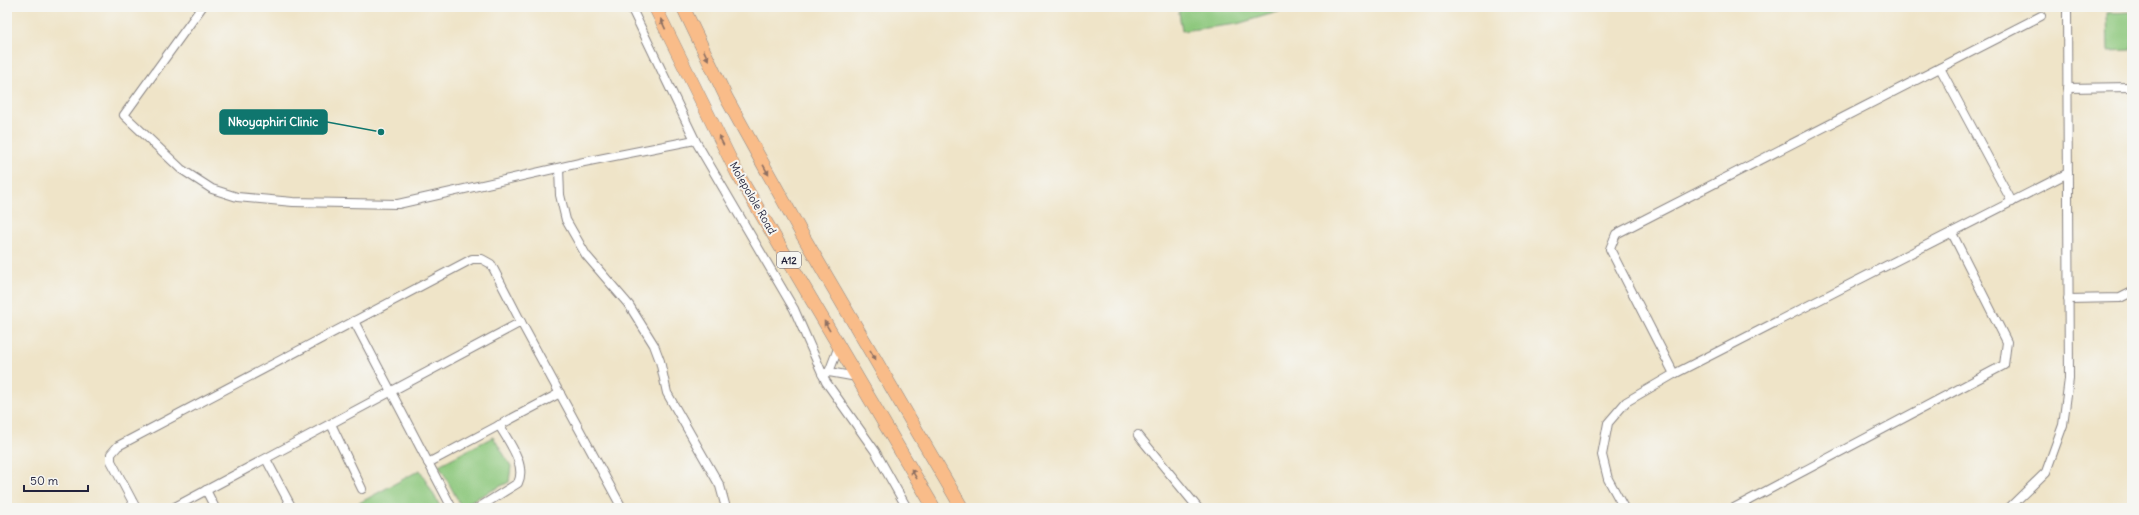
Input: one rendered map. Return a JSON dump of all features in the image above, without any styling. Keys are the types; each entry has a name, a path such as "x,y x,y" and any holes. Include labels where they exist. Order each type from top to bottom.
{"main road":[{"name":"Molepolole Road","path":"655,7 737,173 934,508"},
{"name":"A12","path":"683,7 734,113 803,236 962,508"}],"street":[{"path":"202,7 124,115 181,169 212,189 237,197 293,202 398,204 559,168 696,140"},
{"path":"631,7 696,140 794,309 825,373 875,451 907,508"},
{"path":"2009,508 2046,472 2063,425 2069,380 2067,7"},
{"path":"1674,374 1610,249 1616,234 2041,16"},
{"path":"1940,68 2012,202"},
{"path":"2067,88 2132,87"},
{"path":"559,168 560,195 566,220 586,255 629,305 654,346 660,361 668,393 720,486 726,508"},
{"path":"1624,508 1608,479 1602,455 1608,422 1626,402 1674,374 2068,173"},
{"path":"1734,508 2004,365 2008,342 1952,233"},
{"path":"136,508 111,461 111,454 118,446 472,259 482,259 491,264 622,508"},
{"path":"2068,299 2120,298 2132,292"},
{"path":"354,321 452,508"},
{"path":"173,508 521,322"},
{"path":"825,373 839,346"},
{"path":"825,373 857,377"},
{"path":"428,463 560,393"},
{"path":"330,424 362,489"},
{"path":"478,508 518,483 521,478 520,466 499,425"},
{"path":"1138,435 1198,508"},
{"path":"266,459 292,508"},
{"path":"206,490 215,508"}],"green space":[{"path":"1178,7 1285,7 1281,11 1237,24 1182,31"},
{"path":"2132,12 2132,50 2108,51 2107,13"},
{"path":"493,437 511,466 509,482 461,506 439,465"},
{"path":"420,470 441,508 350,508"}],"place":[{"name":"Nkoyaphiri Clinic","path":"381,132"}]}
